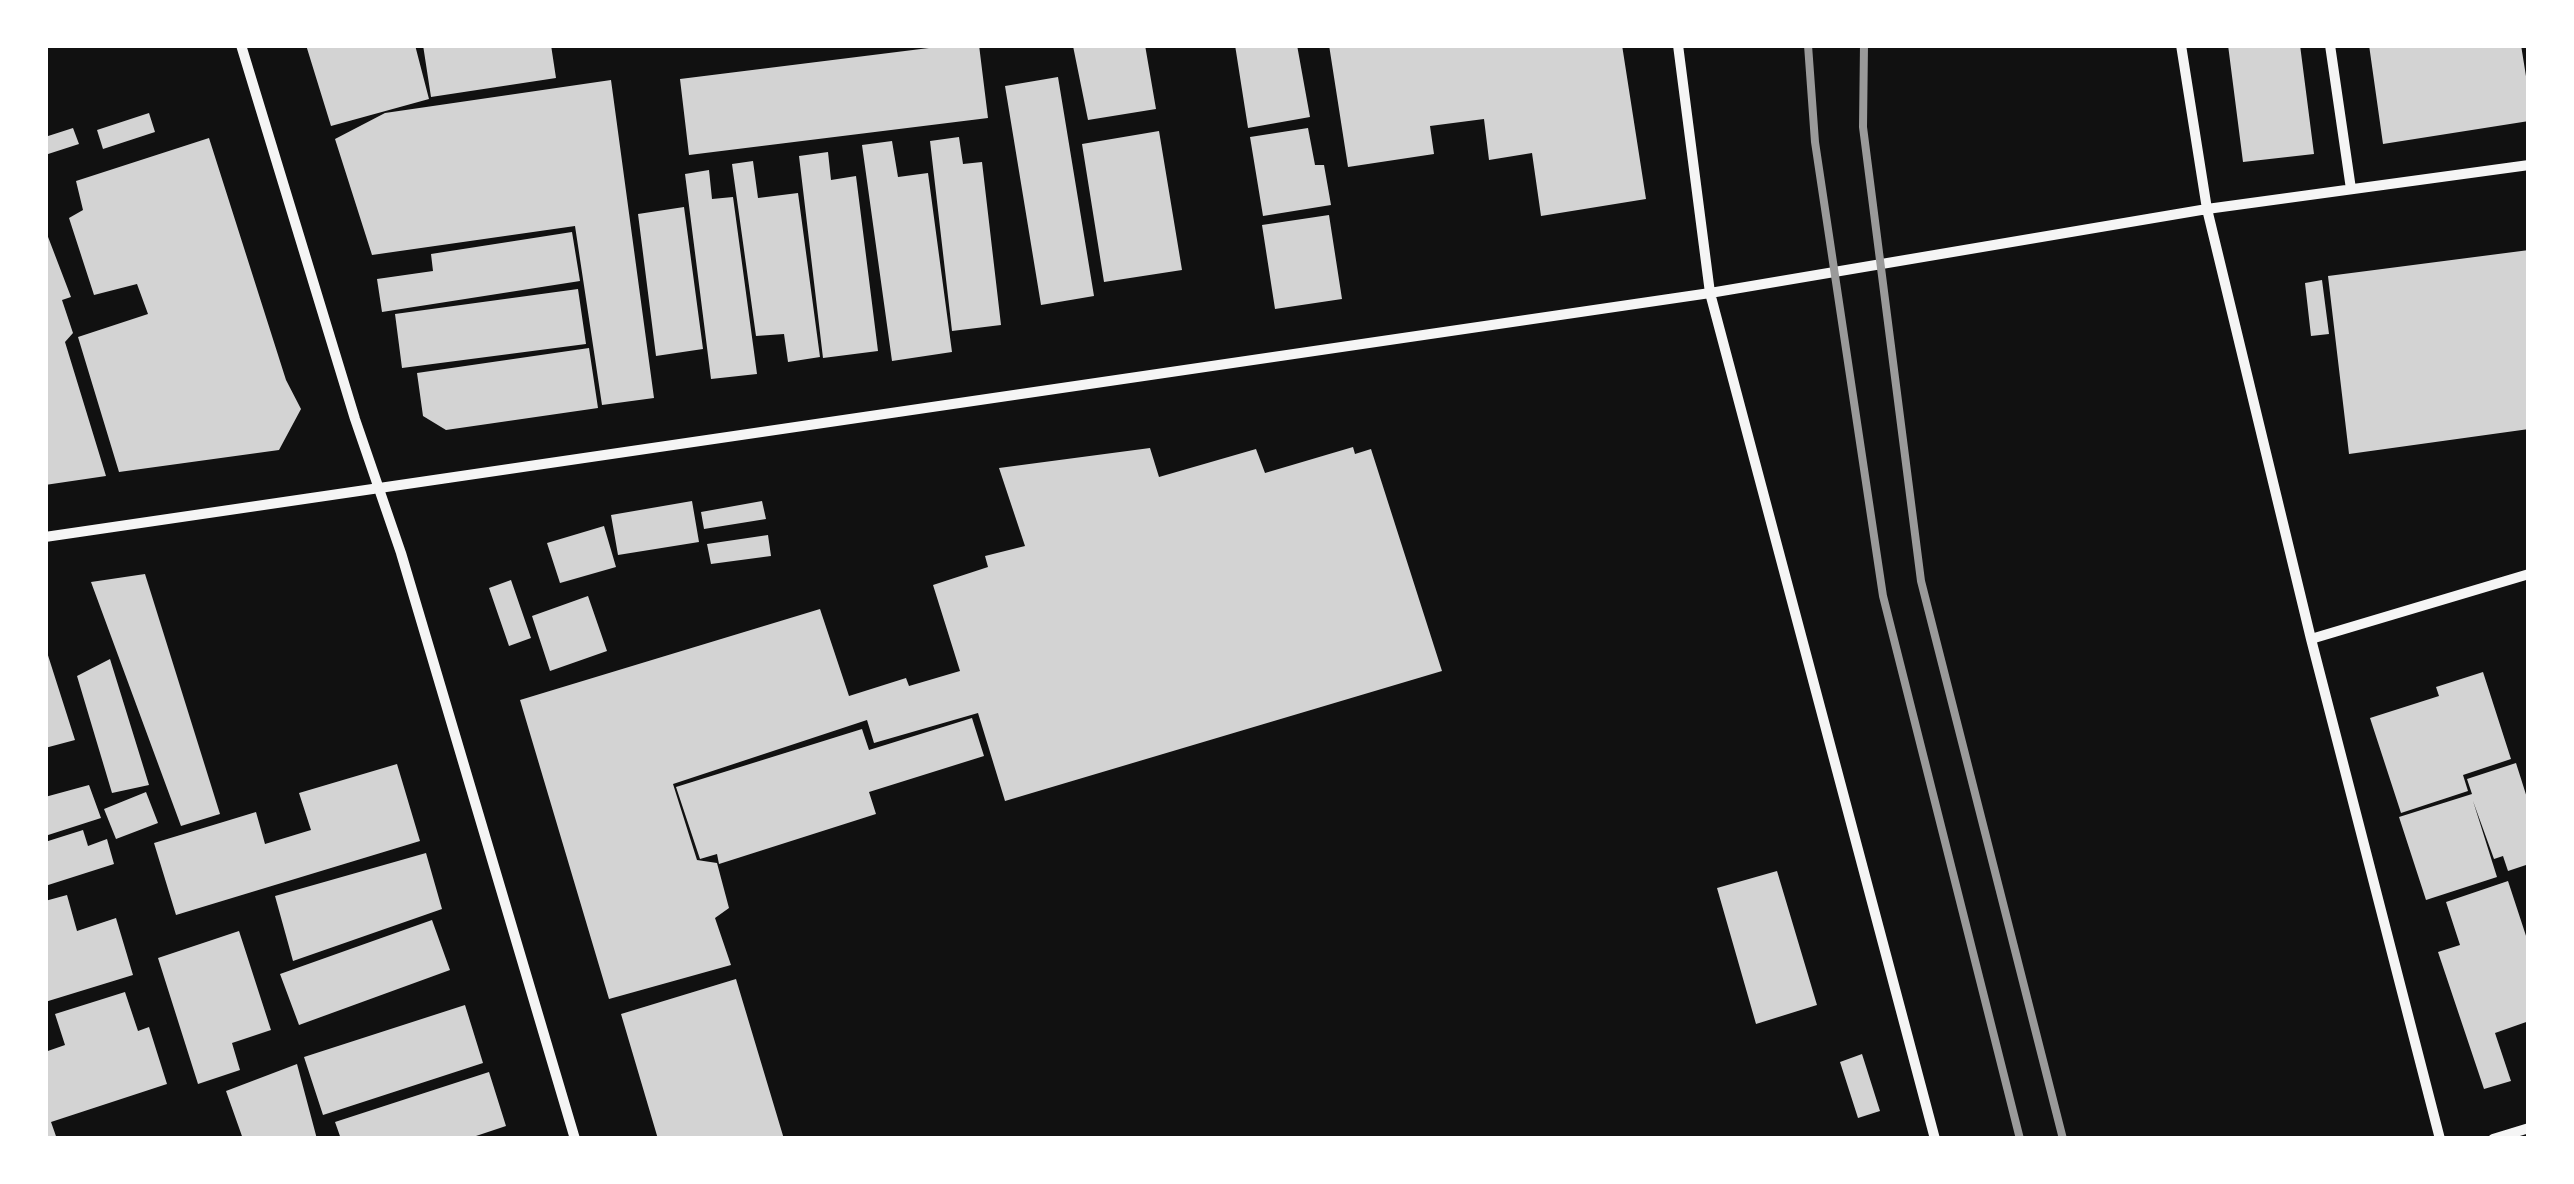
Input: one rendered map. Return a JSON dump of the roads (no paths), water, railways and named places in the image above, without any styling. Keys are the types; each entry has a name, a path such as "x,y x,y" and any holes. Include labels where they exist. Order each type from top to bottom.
{"street":[{"path":"241,45 355,418 380,486 575,1139"},
{"path":"1678,45 1710,293 1935,1139"},
{"path":"2181,45 2207,209 2311,639 2440,1139"},
{"path":"2330,45 2350,190"},
{"path":"45,536 1710,293 2207,209 2529,164"},
{"path":"2311,639 2529,574"},
{"path":"2493,1139 2529,1128"}],"railway":[{"path":"1808,45 1815,142 1883,596 2020,1139"},
{"path":"1864,45 1863,127 1921,581 2063,1139"}]}
